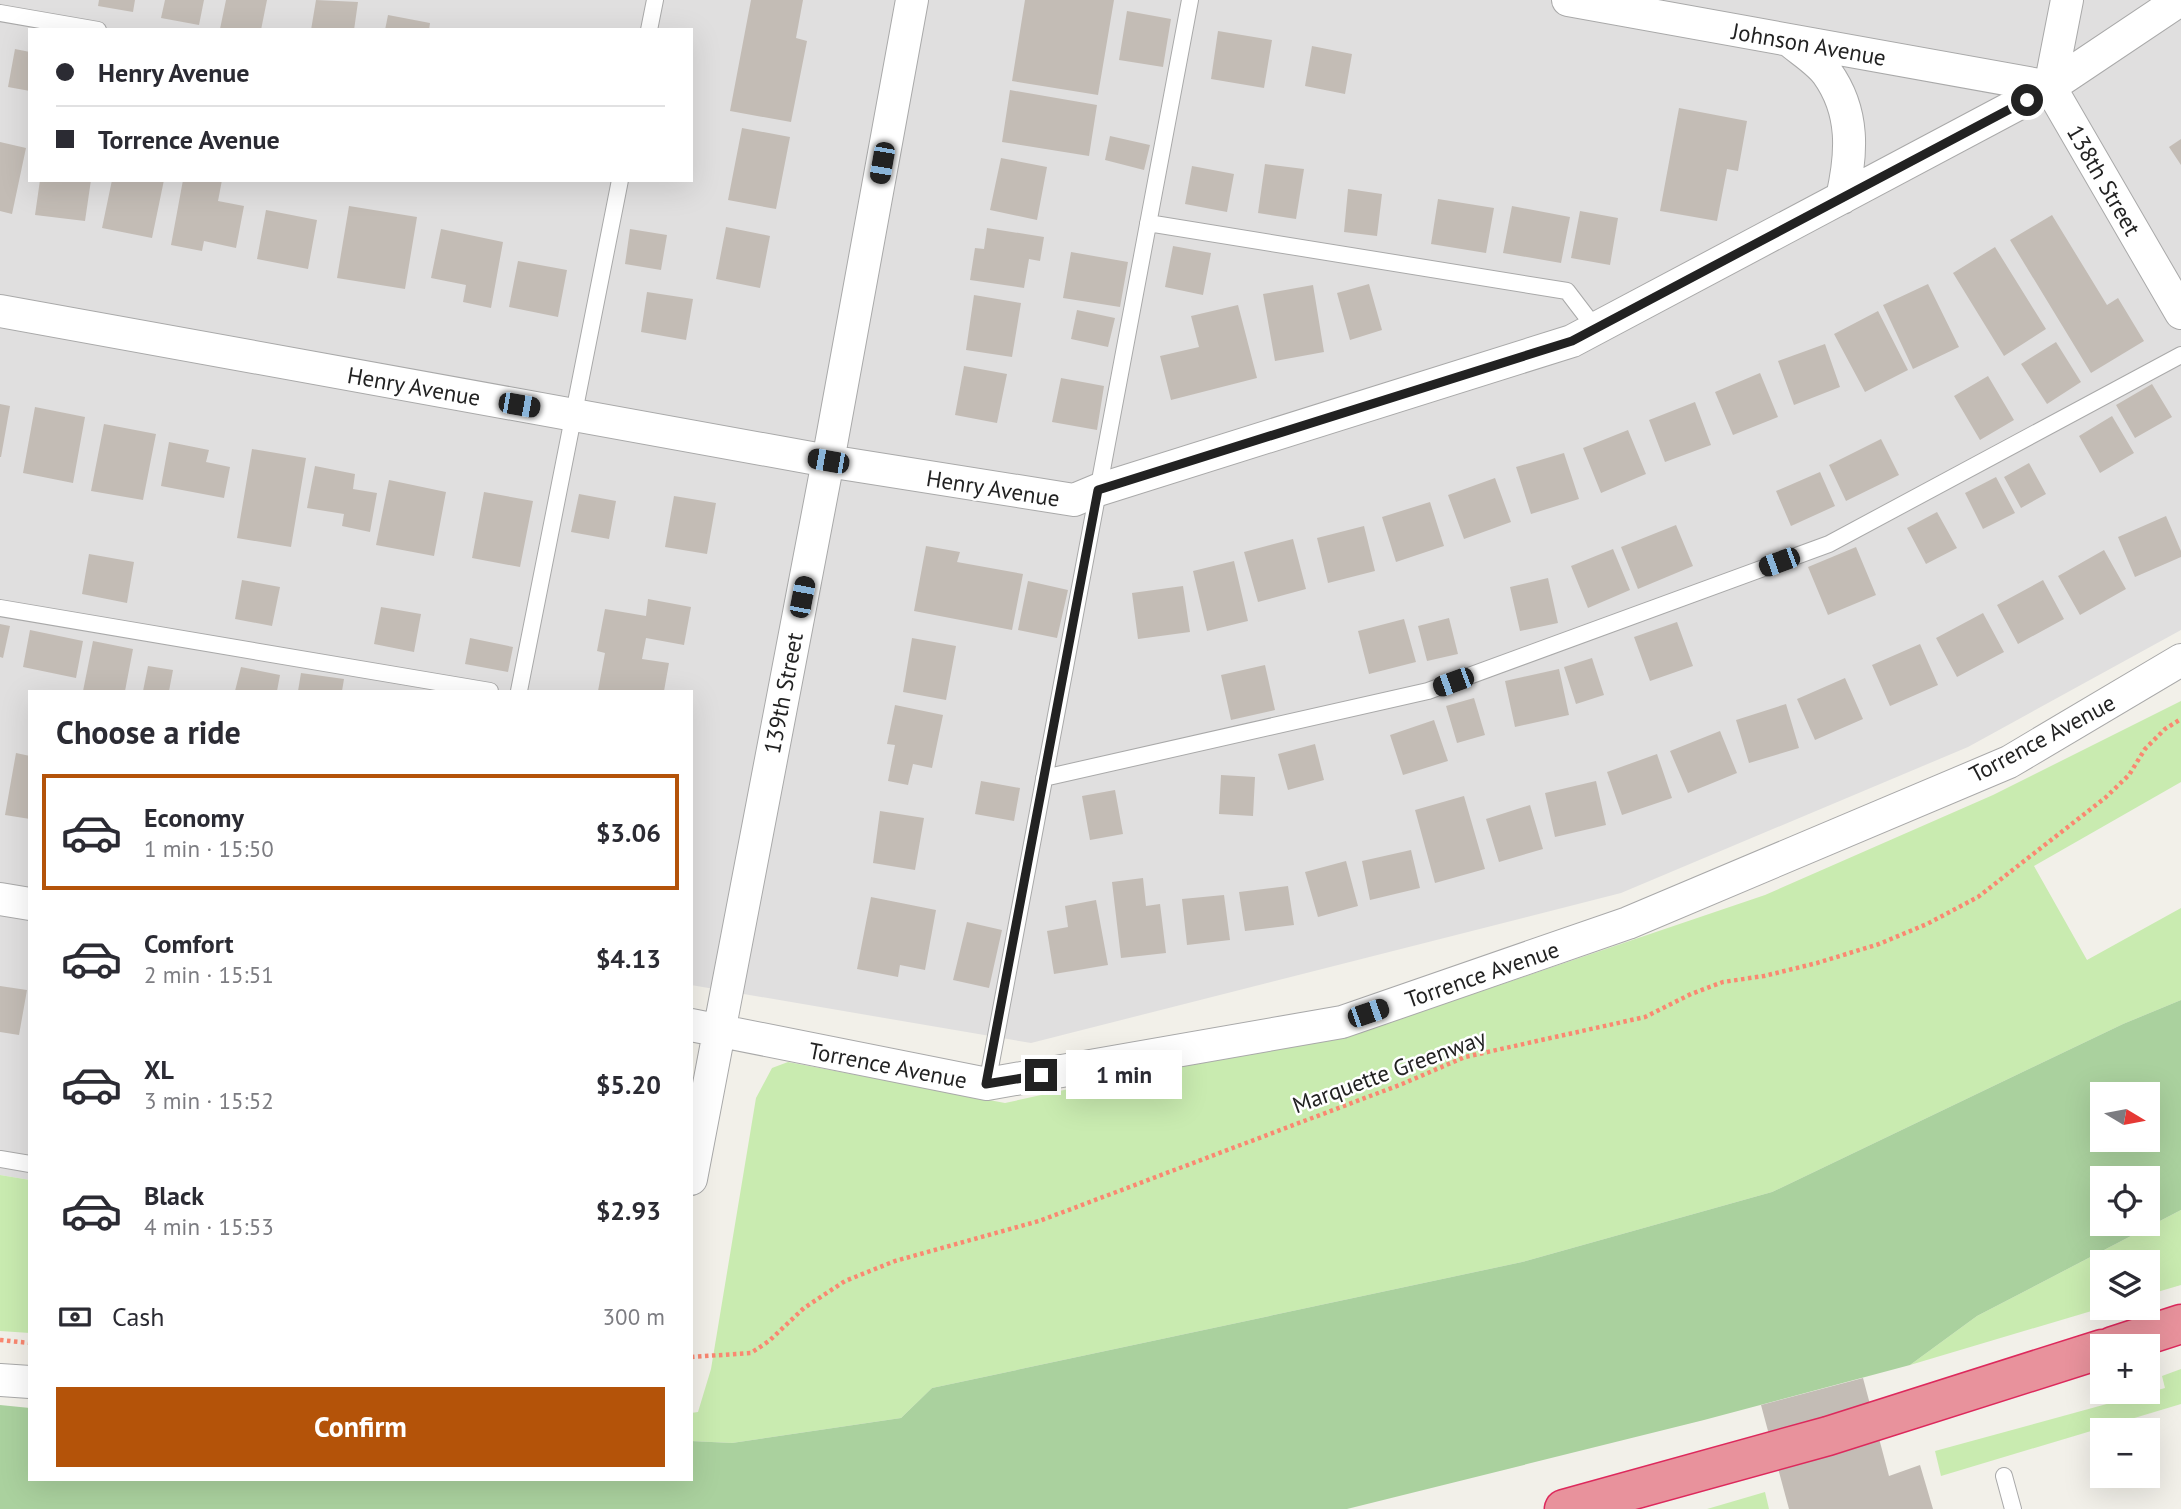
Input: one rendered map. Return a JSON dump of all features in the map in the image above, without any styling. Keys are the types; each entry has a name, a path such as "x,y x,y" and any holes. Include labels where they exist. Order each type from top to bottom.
{"highway":[{"path":"2150,1334 2181,1324"},
{"path":"1564,1509 1828,1436 2090,1353"}],"street":[{"name":"139th Street","path":"693,1157 705,1028 828,461 912,0"},
{"name":"Johnson Avenue","path":"1568,0 2050,87"},
{"path":"2050,87 2067,0"},
{"name":"Henry Avenue","path":"0,311 828,461 1074,500 1098,490 1572,341 2050,87 2180,0"},
{"path":"1789,40 1826,72 1840,97 1851,135 1850,163 1842,198"},
{"name":"138th Street","path":"2050,87 2181,313"},
{"name":"Torrence Avenue","path":"705,1028 986,1084 1342,1022 1628,923 2009,762 2181,660"},
{"path":"0,899 28,904"},
{"path":"0,1380 28,1382"}],"lane":[{"path":"649,28 655,0"},
{"path":"986,1084 1190,0"},
{"path":"0,13 86,28"},
{"path":"519,690 620,182"},
{"path":"1148,223 1567,291 1596,328"},
{"path":"1044,778 1428,691 1829,544 2181,355"},
{"path":"0,608 484,690"},
{"path":"0,1159 28,1164"},
{"path":"2004,1476 2013,1509"}],"path":[{"name":"Marquette Greenway","path":"693,1357 751,1353 769,1341 804,1308 845,1281 895,1261 1039,1221 1402,1084 1465,1057 1645,1017 1691,994 1723,982 1764,976 1817,963 1878,944 1927,924 1978,897 2105,798 2129,775 2145,749 2165,729 2181,719"},
{"path":"0,1340 28,1343"}],"shaded area":[{"path":"0,0 2181,0 2181,630 1968,747 1621,893 1031,1043 693,985 693,690 28,690 28,1180 0,1175"}],"green space":[{"path":"2181,701 2181,782 2034,866 2087,960 2181,908 2181,1000 2123,1024 1772,1192 1522,1262 932,1388 901,1418 732,1443 693,1441 693,1413 698,1412 711,1369 756,1098 772,1068 788,1062 1005,1103 1420,1012 1765,895 1993,795"},
{"path":"2181,1000 2181,1210 2160,1221 2160,1166 2090,1166 2090,1236 2131,1236 2104,1250 2090,1250 2090,1257 1977,1316 1910,1365 1704,1420 1347,1509 0,1509 0,1405 28,1408 28,1481 693,1481 693,1441 732,1443 901,1418 932,1388 1522,1262 1772,1192 2123,1024"},
{"path":"0,1175 28,1180 28,1333 0,1331"},
{"path":"2181,1210 2181,1285 2160,1291 2160,1250 2104,1250 2131,1236 2160,1236 2160,1221"},
{"path":"2090,1257 2090,1311 1910,1365 1977,1316"},
{"path":"2181,1369 2181,1404 2134,1418 2090,1418 2090,1431 1941,1476 1935,1451 2107,1404 2160,1404 2160,1389 2165,1388 2162,1376"},
{"path":"1765,1492 1769,1509 1707,1509"}],"building":[{"path":"99,0 135,0 133,12 98,6"},
{"path":"165,0 204,0 199,25 161,18"},
{"path":"226,0 267,0 261,28 220,28"},
{"path":"316,0 358,2 354,28 311,28"},
{"path":"751,0 803,0 796,38 807,41 791,122 730,111"},
{"path":"1025,0 1114,0 1098,95 1012,81"},
{"path":"1127,11 1171,19 1163,67 1119,60"},
{"path":"388,15 430,23 429,28 385,28"},
{"path":"1218,31 1272,40 1264,88 1211,79"},
{"path":"1312,46 1352,54 1345,94 1305,86"},
{"path":"15,49 28,52 28,91 8,87"},
{"path":"1010,90 1097,105 1089,156 1002,142"},
{"path":"1679,108 1747,121 1738,171 1727,169 1717,221 1660,211"},
{"path":"742,128 790,137 776,209 728,200"},
{"path":"1110,136 1150,145 1144,170 1105,160"},
{"path":"2181,139 2181,165 2169,147"},
{"path":"0,142 26,148 12,214 0,211"},
{"path":"1001,158 1047,167 1037,220 990,210"},
{"path":"1265,164 1304,169 1296,219 1258,213"},
{"path":"1192,166 1234,174 1227,212 1185,204"},
{"path":"40,182 91,182 85,221 35,215"},
{"path":"112,182 164,182 152,238 102,228"},
{"path":"183,182 222,182 218,201 244,206 236,248 204,241 202,251 171,245"},
{"path":"1348,189 1382,194 1377,236 1344,232"},
{"path":"1438,199 1494,208 1486,253 1431,244"},
{"path":"349,206 417,217 405,289 337,278"},
{"path":"1512,206 1570,217 1561,263 1503,253"},
{"path":"266,210 317,220 308,269 257,259"},
{"path":"1580,211 1618,218 1610,265 1571,258"},
{"path":"2052,215 2107,305 2118,298 2144,341 2091,373 2010,240"},
{"path":"726,227 770,236 760,288 716,279"},
{"path":"987,228 1044,237 1040,261 1029,259 1024,288 970,280 975,248 984,249"},
{"path":"441,229 503,242 491,308 463,302 466,285 431,278"},
{"path":"630,229 667,235 661,270 625,264"},
{"path":"1173,246 1211,253 1203,295 1165,287"},
{"path":"1995,247 2046,329 2004,356 1953,273"},
{"path":"1071,252 1128,262 1120,307 1063,298"},
{"path":"518,261 567,270 558,317 509,307"},
{"path":"1369,284 1382,330 1350,340 1337,293"},
{"path":"1928,284 1959,347 1913,369 1883,305"},
{"path":"1313,285 1324,352 1275,361 1263,294"},
{"path":"647,292 693,299 686,340 641,332"},
{"path":"974,295 1021,303 1012,357 966,350"},
{"path":"1238,305 1257,378 1171,400 1160,356 1199,347 1191,316"},
{"path":"1077,310 1115,318 1108,347 1071,339"},
{"path":"1878,311 1908,370 1865,392 1834,334"},
{"path":"2056,342 2081,382 2047,404 2021,364"},
{"path":"1825,344 1840,387 1794,405 1778,361"},
{"path":"964,366 1007,374 997,423 955,415"},
{"path":"1760,373 1778,417 1733,435 1715,392"},
{"path":"1988,376 2014,420 1980,440 1954,396"},
{"path":"1061,378 1104,386 1097,430 1052,422"},
{"path":"2152,384 2172,417 2135,438 2116,405"},
{"path":"1695,402 1711,445 1665,462 1649,420"},
{"path":"0,404 10,406 1,457 0,457"},
{"path":"35,407 85,417 73,483 23,473"},
{"path":"2112,416 2134,453 2100,473 2079,436"},
{"path":"104,424 156,434 143,500 91,491"},
{"path":"1628,430 1646,474 1601,493 1583,448"},
{"path":"1881,439 1899,475 1846,501 1829,465"},
{"path":"169,442 209,450 206,462 230,467 224,498 161,486"},
{"path":"252,449 306,458 291,547 237,538"},
{"path":"1564,453 1579,499 1531,514 1516,467"},
{"path":"2029,463 2046,494 2021,508 2004,477"},
{"path":"315,466 355,474 353,489 377,493 370,532 342,526 344,514 307,508"},
{"path":"1820,472 1835,506 1791,526 1776,491"},
{"path":"1996,477 2015,513 1983,529 1965,493"},
{"path":"1495,478 1511,522 1464,539 1448,495"},
{"path":"389,480 446,492 434,556 376,545"},
{"path":"484,492 533,501 520,567 472,558"},
{"path":"579,494 616,501 609,539 571,532"},
{"path":"674,496 716,503 707,554 665,547"},
{"path":"1430,502 1444,546 1396,562 1382,517"},
{"path":"1937,512 1957,548 1926,564 1907,528"},
{"path":"2166,516 2181,557 2135,577 2118,537"},
{"path":"1676,525 1693,566 1638,589 1621,547"},
{"path":"1364,526 1375,571 1328,583 1317,538"},
{"path":"1293,539 1306,589 1258,602 1244,552"},
{"path":"926,546 960,552 957,562 1023,574 1012,630 914,611"},
{"path":"1856,547 1876,595 1828,615 1808,567"},
{"path":"1613,549 1630,590 1588,608 1571,566"},
{"path":"2104,550 2126,589 2080,615 2058,576"},
{"path":"89,554 134,562 127,603 82,594"},
{"path":"1234,561 1248,621 1207,631 1193,571"},
{"path":"1548,578 1558,623 1520,631 1510,587"},
{"path":"242,580 280,587 272,626 235,619"},
{"path":"2043,580 2064,619 2018,644 1997,605"},
{"path":"1028,581 1068,590 1057,638 1018,630"},
{"path":"1183,586 1190,632 1138,639 1132,593"},
{"path":"648,599 691,607 684,645 646,638 642,659 669,663 664,690 598,690 605,653 597,651 605,609 646,616"},
{"path":"381,607 421,614 414,652 374,644"},
{"path":"1983,613 2004,652 1957,677 1936,638"},
{"path":"1449,618 1458,654 1427,661 1418,626"},
{"path":"1404,619 1416,662 1369,674 1358,631"},
{"path":"1677,622 1693,666 1650,681 1634,637"},
{"path":"0,624 10,626 3,658 0,657"},
{"path":"30,630 83,641 76,678 23,667"},
{"path":"470,638 513,647 508,672 465,664"},
{"path":"912,638 956,646 946,700 903,692"},
{"path":"93,641 133,649 125,690 83,690"},
{"path":"1920,644 1938,685 1890,706 1872,665"},
{"path":"1592,658 1604,695 1576,704 1564,667"},
{"path":"1265,665 1275,710 1231,720 1221,675"},
{"path":"148,666 173,670 169,690 143,690"},
{"path":"241,667 280,675 277,690 235,690"},
{"path":"1559,669 1569,715 1515,727 1505,681"},
{"path":"301,673 344,679 342,690 298,690"},
{"path":"1845,678 1863,719 1815,740 1797,699"},
{"path":"1474,698 1485,735 1457,743 1446,706"},
{"path":"1786,704 1799,748 1749,763 1736,720"},
{"path":"895,705 943,715 932,768 913,764 908,785 888,781 895,745 887,744"},
{"path":"1434,720 1448,761 1403,775 1390,735"},
{"path":"1720,731 1737,773 1688,793 1670,751"},
{"path":"1315,744 1324,780 1288,790 1278,754"},
{"path":"16,753 28,756 28,819 5,815"},
{"path":"1657,754 1672,798 1622,815 1607,772"},
{"path":"1221,775 1255,777 1253,816 1219,814"},
{"path":"981,781 1020,788 1014,821 975,814"},
{"path":"1596,781 1606,825 1555,837 1545,793"},
{"path":"1115,790 1123,834 1090,840 1082,796"},
{"path":"1464,796 1485,869 1435,883 1415,810"},
{"path":"1530,805 1543,849 1499,862 1486,819"},
{"path":"880,811 924,818 915,870 873,863"},
{"path":"1411,850 1420,888 1370,900 1362,861"},
{"path":"1346,861 1358,906 1318,917 1305,872"},
{"path":"1143,878 1146,906 1160,904 1166,953 1121,958 1112,882"},
{"path":"1288,886 1294,925 1245,931 1239,892"},
{"path":"1224,895 1230,940 1187,945 1182,899"},
{"path":"871,897 936,910 925,970 900,965 898,977 857,969"},
{"path":"1096,900 1108,965 1054,974 1047,931 1068,927 1065,906"},
{"path":"967,922 1002,930 989,988 953,980"},
{"path":"0,986 27,990 19,1035 0,1032"},
{"path":"1863,1378 1889,1476 1920,1465 1933,1509 1789,1509 1761,1405"}],"route":[{"path":"1041,1075 986,1084 1098,490 1572,341 2027,100"}]}
